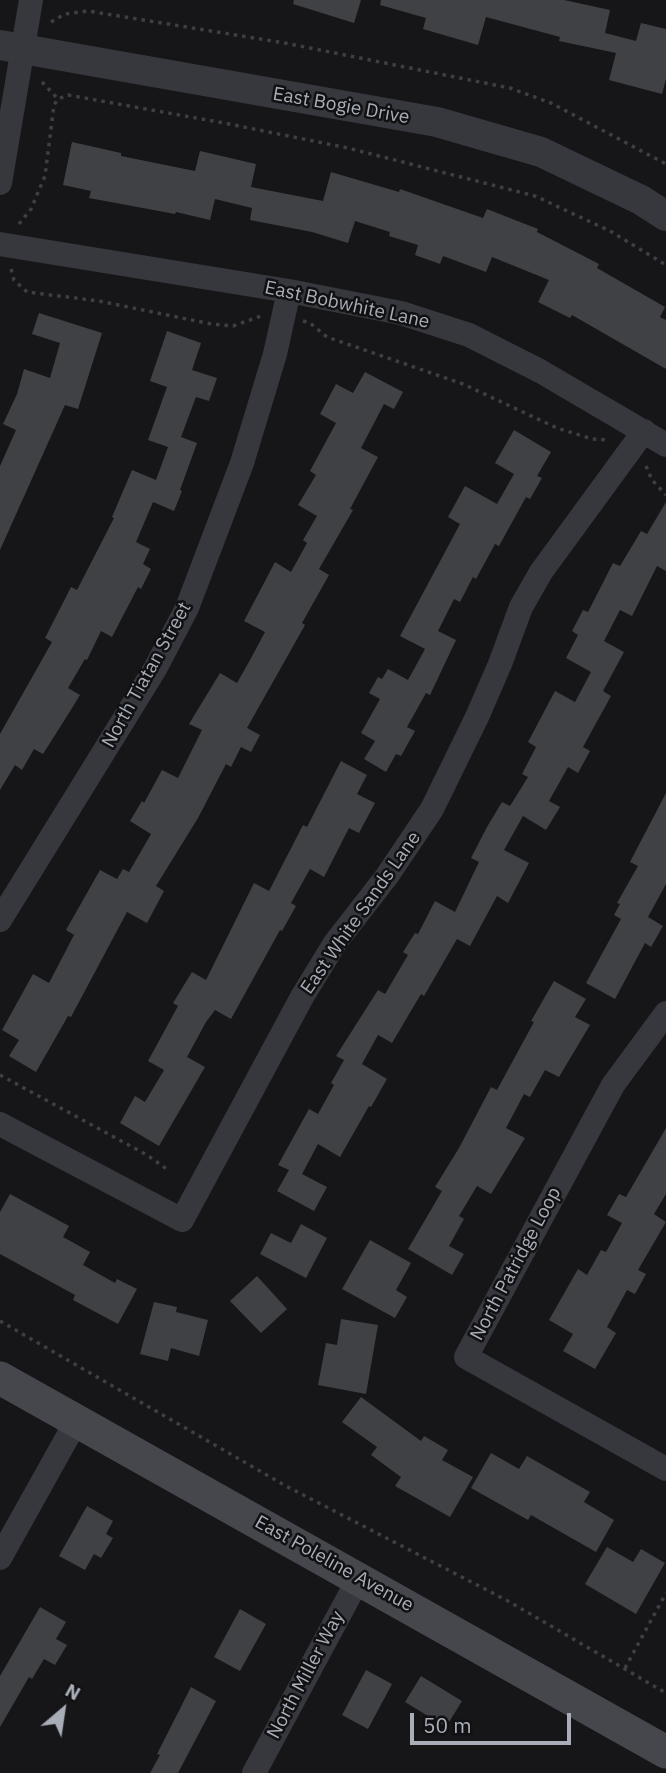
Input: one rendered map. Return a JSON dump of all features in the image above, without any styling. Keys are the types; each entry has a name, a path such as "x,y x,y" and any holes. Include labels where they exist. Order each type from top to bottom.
{"main road":[{"name":"East Poleline Avenue","path":"0,1378 666,1752"}],"street":[{"path":"0,183 11,47 32,0"},
{"name":"East Bogie Drive","path":"11,47 437,122 541,152 641,200 666,216"},
{"name":"East Bobwhite Lane","path":"0,244 289,291 401,313 469,335 540,371 666,445"},
{"name":"North Tiatan Street","path":"0,920 148,680 187,608 242,463 275,354 289,291"},
{"name":"East White Sands Lane","path":"0,1124 182,1220 335,943 387,876 432,809 456,764 491,685 521,607 541,572 643,431"},
{"name":"North Patridge Loop","path":"666,1013 613,1085 466,1357 666,1469"},
{"path":"0,1558 77,1420"},
{"name":"North Miller Way","path":"254,1773 359,1578"}],"path":[{"path":"51,22 65,14 88,11 285,43 510,88 551,103 666,164"},
{"path":"42,82 58,99"},
{"path":"20,222 30,209 45,176 54,105 58,99 68,95 348,148 536,195 610,231 666,265"},
{"path":"10,272 27,292 99,301 211,324 233,326 249,322"},
{"path":"318,331 360,349 463,384 557,428 592,439"},
{"path":"652,481 666,495"},
{"path":"0,1075 147,1155 168,1170"},
{"path":"0,1321 286,1486 508,1601 666,1693"},
{"path":"625,1668 666,1594"}],"building":[{"path":"294,0 361,0 354,23 293,4"},
{"path":"381,0 564,0 610,10 605,33 636,41 641,23 666,29 666,79 662,94 609,80 616,53 559,41 560,37 486,17 478,45 423,29 426,18 380,5"},
{"path":"72,142 121,153 121,156 195,171 200,151 256,164 251,187 323,201 331,172 399,192 400,189 483,218 487,209 538,229 537,232 599,264 597,268 665,307 660,317 666,320 666,369 572,315 570,318 538,302 549,280 492,257 486,272 443,256 440,264 415,255 418,245 389,236 390,232 355,221 348,243 312,232 250,220 252,208 215,199 210,220 89,198 91,191 63,185"},
{"path":"39,313 102,333 78,409 65,405 0,550 0,466 16,430 3,424 17,394 24,369 50,378 60,343 32,334"},
{"path":"167,331 201,343 192,370 217,378 209,401 196,397 181,437 197,443 180,490 182,491 174,511 153,502 136,542 150,549 143,564 151,569 141,589 138,587 112,637 101,631 87,660 85,659 68,688 80,695 43,754 34,749 22,770 15,765 0,790 0,734 52,642 45,638 71,587 77,590 114,518 112,517 132,470 156,480 168,447 148,440 167,387 150,381"},
{"path":"365,372 403,392 394,409 384,404 361,448 378,457 350,509 353,510 319,569 329,575 302,623 305,625 247,728 260,735 251,752 241,747 231,767 226,764 198,818 156,886 164,891 147,923 127,912 71,1017 68,1016 36,1072 9,1056 19,1040 2,1030 33,974 49,983 74,935 66,930 100,870 117,879 123,869 129,872 151,834 130,821 142,801 144,803 162,770 178,778 202,730 189,724 220,673 237,683 250,660 265,632 244,621 275,562 291,572 307,543 303,540 317,516 298,505 316,475 310,471 336,423 320,414 336,384 353,393"},
{"path":"514,430 551,452 537,476 542,478 530,499 526,497 499,546 495,544 476,579 473,577 460,602 454,599 438,631 456,640 430,695 426,693 407,727 415,731 401,756 396,754 386,772 364,759 375,741 361,733 380,699 369,693 378,677 382,679 388,669 408,680 425,649 400,636 460,524 448,517 465,486 497,504 514,474 495,463"},
{"path":"666,502 666,571 657,566 632,616 620,610 604,641 624,652 603,691 611,696 583,747 590,751 578,773 568,767 549,801 560,807 546,830 523,816 504,850 529,863 508,903 497,896 470,946 457,939 424,996 421,994 392,1043 378,1035 362,1064 387,1079 340,1157 318,1144 302,1174 327,1187 314,1211 277,1191 289,1170 278,1165 309,1109 318,1114 344,1060 336,1056 378,990 385,994 408,955 403,952 415,933 418,934 435,901 455,912 479,862 471,858 487,827 502,802 510,806 528,777 522,774 536,747 528,742 555,691 575,702 591,672 566,658 578,635 572,631 583,610 588,612 613,563 620,566 641,531 647,534"},
{"path":"341,761 367,775 357,794 375,803 359,833 349,828 324,877 310,869 291,903 296,906 231,1019 215,1010 206,1022 187,1057 205,1067 159,1146 120,1123 135,1096 145,1102 164,1070 148,1061 178,1006 173,1003 192,972 206,980 254,883 269,891 303,825 307,827"},
{"path":"666,793 666,884 648,917 663,926 651,947 645,943 615,999 586,983 621,919 614,915 620,904 617,903 638,866 630,862"},
{"path":"554,981 586,999 575,1017 590,1025 559,1077 545,1070 530,1097 524,1094 506,1128 525,1138 491,1194 477,1186 459,1216 464,1219 449,1246 464,1254 452,1275 408,1249 442,1191 435,1187 491,1087 497,1090"},
{"path":"666,1128 666,1194 654,1214 666,1222 638,1270 646,1274 635,1294 627,1290 607,1327 616,1333 595,1369 563,1351 573,1334 549,1320 578,1269 587,1275 601,1250 606,1252 622,1223 607,1215 619,1194 626,1197"},
{"path":"10,1194 69,1226 63,1237 90,1252 83,1265 115,1283 117,1279 137,1289 118,1324 73,1300 75,1295 0,1254 0,1212"},
{"path":"301,1224 327,1238 306,1278 260,1254 271,1233 291,1243"},
{"path":"370,1240 411,1263 396,1290 407,1297 395,1318 342,1289"},
{"path":"257,1276 287,1309 261,1333 230,1301"},
{"path":"154,1302 177,1307 176,1312 208,1320 199,1356 171,1348 168,1361 140,1354"},
{"path":"341,1319 378,1325 366,1394 318,1385 326,1343 337,1345"},
{"path":"361,1397 421,1441 424,1436 448,1450 442,1460 473,1477 450,1517 395,1486 401,1477 371,1455 377,1447 342,1422"},
{"path":"491,1453 519,1469 527,1456 590,1492 584,1502 614,1520 596,1552 531,1515 528,1520 471,1488"},
{"path":"87,1506 113,1521 106,1534 113,1538 101,1558 94,1554 85,1570 59,1556"},
{"path":"607,1547 633,1562 641,1549 665,1563 636,1614 585,1584"},
{"path":"40,1607 66,1622 56,1639 67,1645 55,1665 44,1659 32,1679 29,1677 0,1727 0,1676"},
{"path":"240,1609 266,1624 240,1671 214,1657"},
{"path":"366,1670 392,1684 368,1729 342,1715"},
{"path":"421,1676 462,1701 446,1727 405,1702"},
{"path":"191,1687 216,1701 178,1773 150,1773 160,1755 157,1754"}]}
